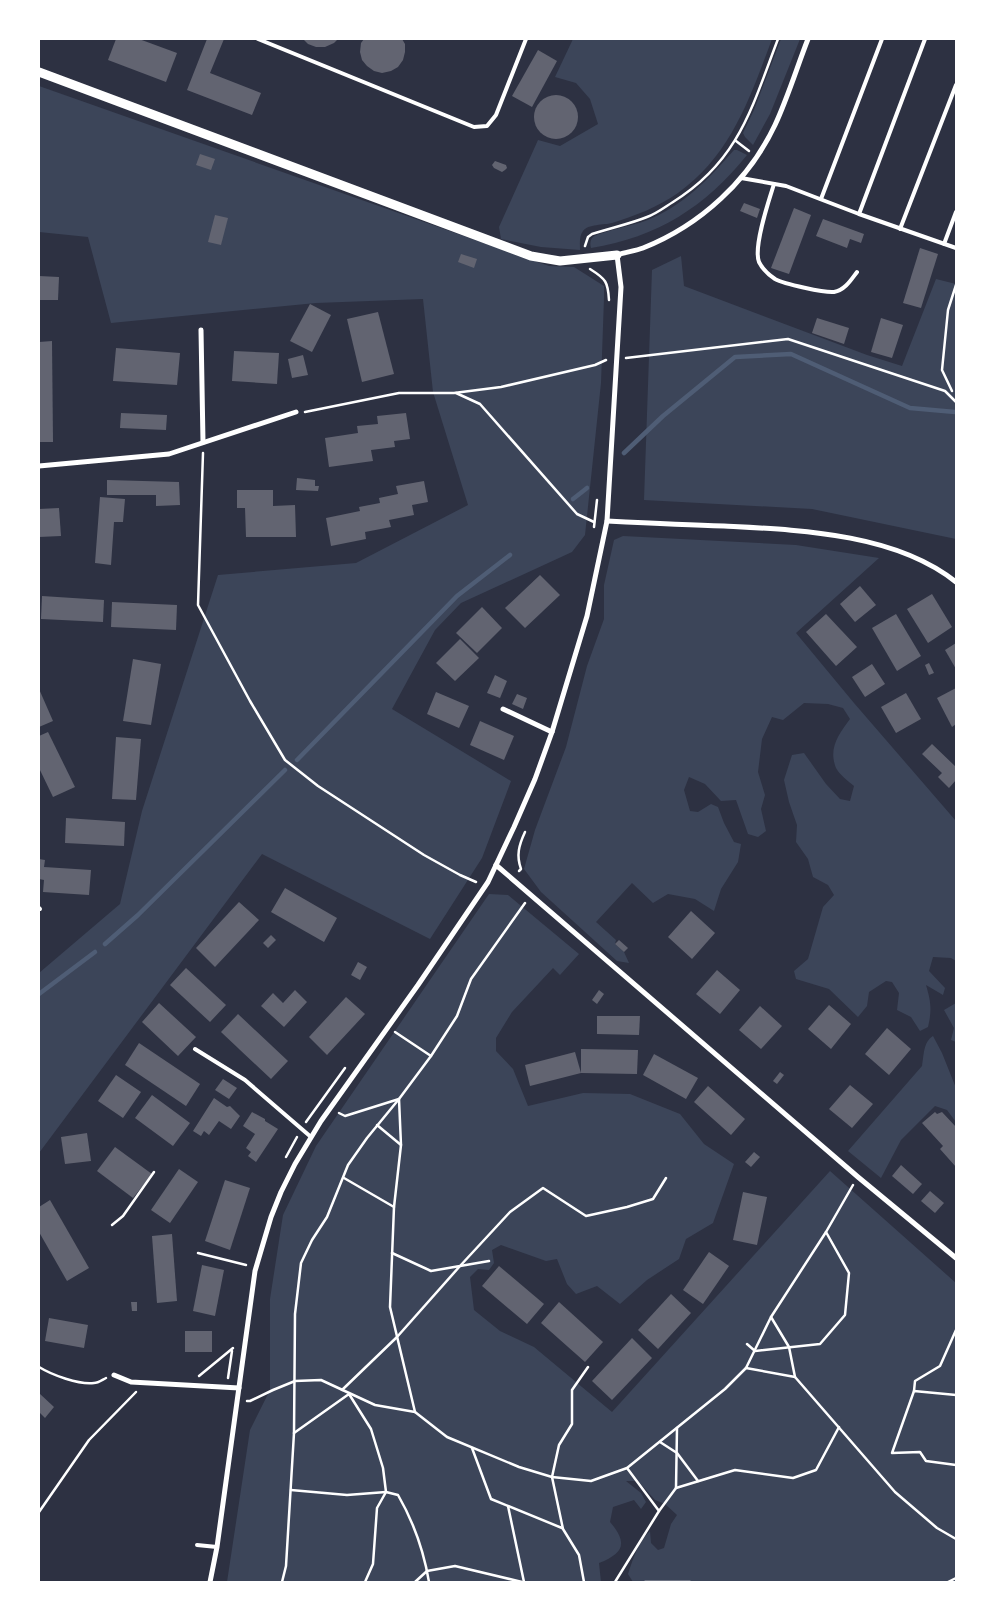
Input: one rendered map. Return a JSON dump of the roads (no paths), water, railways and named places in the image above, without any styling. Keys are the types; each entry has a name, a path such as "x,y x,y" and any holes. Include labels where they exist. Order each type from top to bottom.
{"street":[{"path":"39,72 531,256 560,260 586,259 643,248 683,226 718,202 741,178 757,157 775,124 808,39"},
{"path":"210,1582 217,1547 255,1272 271,1217 281,1192 295,1164 330,1107 422,979 477,898 496,865 535,779 552,732 587,616 607,521 621,287 618,254"},
{"path":"201,330 203,442"},
{"path":"39,466 168,454 296,412"},
{"path":"607,521 802,530 862,541 914,556 948,575 956,582"},
{"path":"502,709 552,732"},
{"path":"496,865 514,878 858,1177 956,1258"},
{"path":"114,1375 131,1382 239,1388"}],"lane":[{"path":"258,39 474,127 487,126 496,115 526,39"},
{"path":"821,199 882,39"},
{"path":"859,214 925,39"},
{"path":"900,229 956,85"},
{"path":"741,178 786,186 956,248"},
{"path":"774,184 758,245 758,261 764,270 775,279 821,291 836,292 849,284 857,272"},
{"path":"944,244 956,212"},
{"path":"194,1049 245,1080 311,1137"},
{"path":"196,1545 217,1547"}],"waterway":[{"path":"624,453 663,416 735,357 791,354 910,408 955,412"},
{"path":"573,499 587,488"},
{"path":"297,760 457,596 510,555"},
{"path":"105,944 138,915 285,770"},
{"path":"39,994 95,952"}]}
